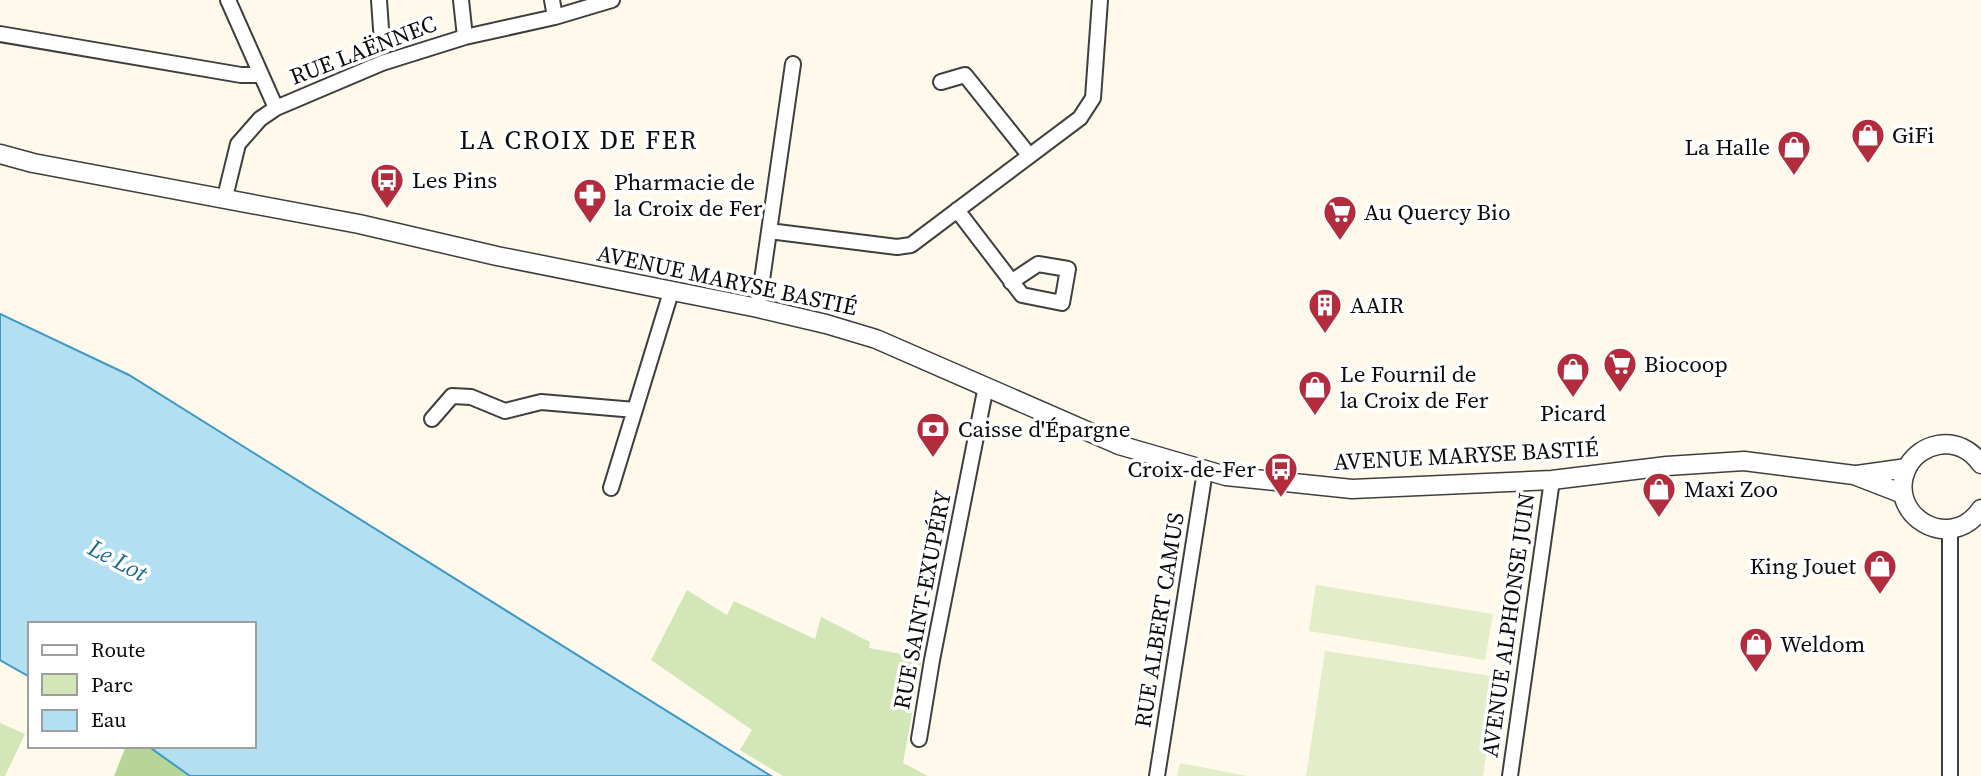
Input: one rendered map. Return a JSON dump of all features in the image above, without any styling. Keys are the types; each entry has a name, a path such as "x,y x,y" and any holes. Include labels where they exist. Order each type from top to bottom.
{"street":[{"path":"228,0 276,108"},
{"path":"379,0 382,43"},
{"path":"461,0 465,37"},
{"path":"552,0 555,17"},
{"name":"RUE LAËNNEC","path":"225,197 238,144 260,119 276,108 382,64 465,37 555,17 612,0"},
{"path":"769,231 897,247 911,245 1080,118 1093,98 1100,0"},
{"path":"0,34 241,75 261,75"},
{"path":"758,308 793,64"},
{"path":"941,82 965,75 1029,155"},
{"name":"AVENUE MARYSE BASTIÉ","path":"0,154 33,163 359,224 497,256 826,324 876,340 1119,445 1205,471 1249,479 1352,489 1552,480 1667,466 1744,461 1854,475 1903,494"},
{"name":"AVENUE MARYSE BASTIÉ","path":"0,170 33,163"},
{"path":"957,210 1011,282"},
{"path":"611,488 671,292"},
{"name":"RUE SAINT-EXUPÉRY","path":"919,739 986,386"},
{"path":"432,419 452,396 471,397 505,411 541,402 635,410"},
{"path":"1981,464 1971,452 1961,447 1941,444 1932,446 1917,455 1907,468 1902,486 1906,505 1929,527 1950,529 1970,522 1981,509"},
{"name":"AVENUE MARYSE BASTIÉ","path":"1854,475 1907,468"},
{"name":"RUE ALBERT CAMUS","path":"1157,776 1205,471"},
{"name":"AVENUE ALPHONSE JUIN","path":"1510,776 1552,480"},
{"path":"1950,529 1950,776"}],"green space":[{"path":"1316,585 1493,614 1485,660 1309,631"},
{"path":"687,590 727,615 734,601 815,639 821,617 870,642 869,648 922,658 903,763 928,776 783,776 740,750 752,730 651,660"},
{"path":"1325,651 1498,677 1483,776 1306,776"},
{"path":"0,723 25,734 5,776 0,776"},
{"path":"125,748 151,748 190,776 114,776"},
{"path":"1180,763 1247,776 1177,776"}],"water":[{"name":"Le Lot","path":"0,314 129,375 771,776 190,776 151,748 256,748 256,622 28,622 28,676 0,660"}],"place":[{"name":"GiFi","path":"1868,165"},
{"name":"La Halle","path":"1794,177"},
{"name":"Les Pins","path":"387,210"},
{"name":"Pharmacie de la Croix de Fer","path":"590,225"},
{"name":"Au Quercy Bio","path":"1340,242"},
{"name":"AAIR","path":"1325,335"},
{"name":"Biocoop","path":"1620,394"},
{"name":"Picard","path":"1573,399"},
{"name":"Le Fournil de la Croix de Fer","path":"1315,417"},
{"name":"Caisse d'Épargne","path":"933,459"},
{"name":"Croix-de-Fer","path":"1281,499"},
{"name":"Maxi Zoo","path":"1659,519"},
{"name":"King Jouet","path":"1880,596"},
{"name":"Weldom","path":"1756,674"}],"district":[{"name":"LA CROIX DE FER","path":"579,140"}]}
